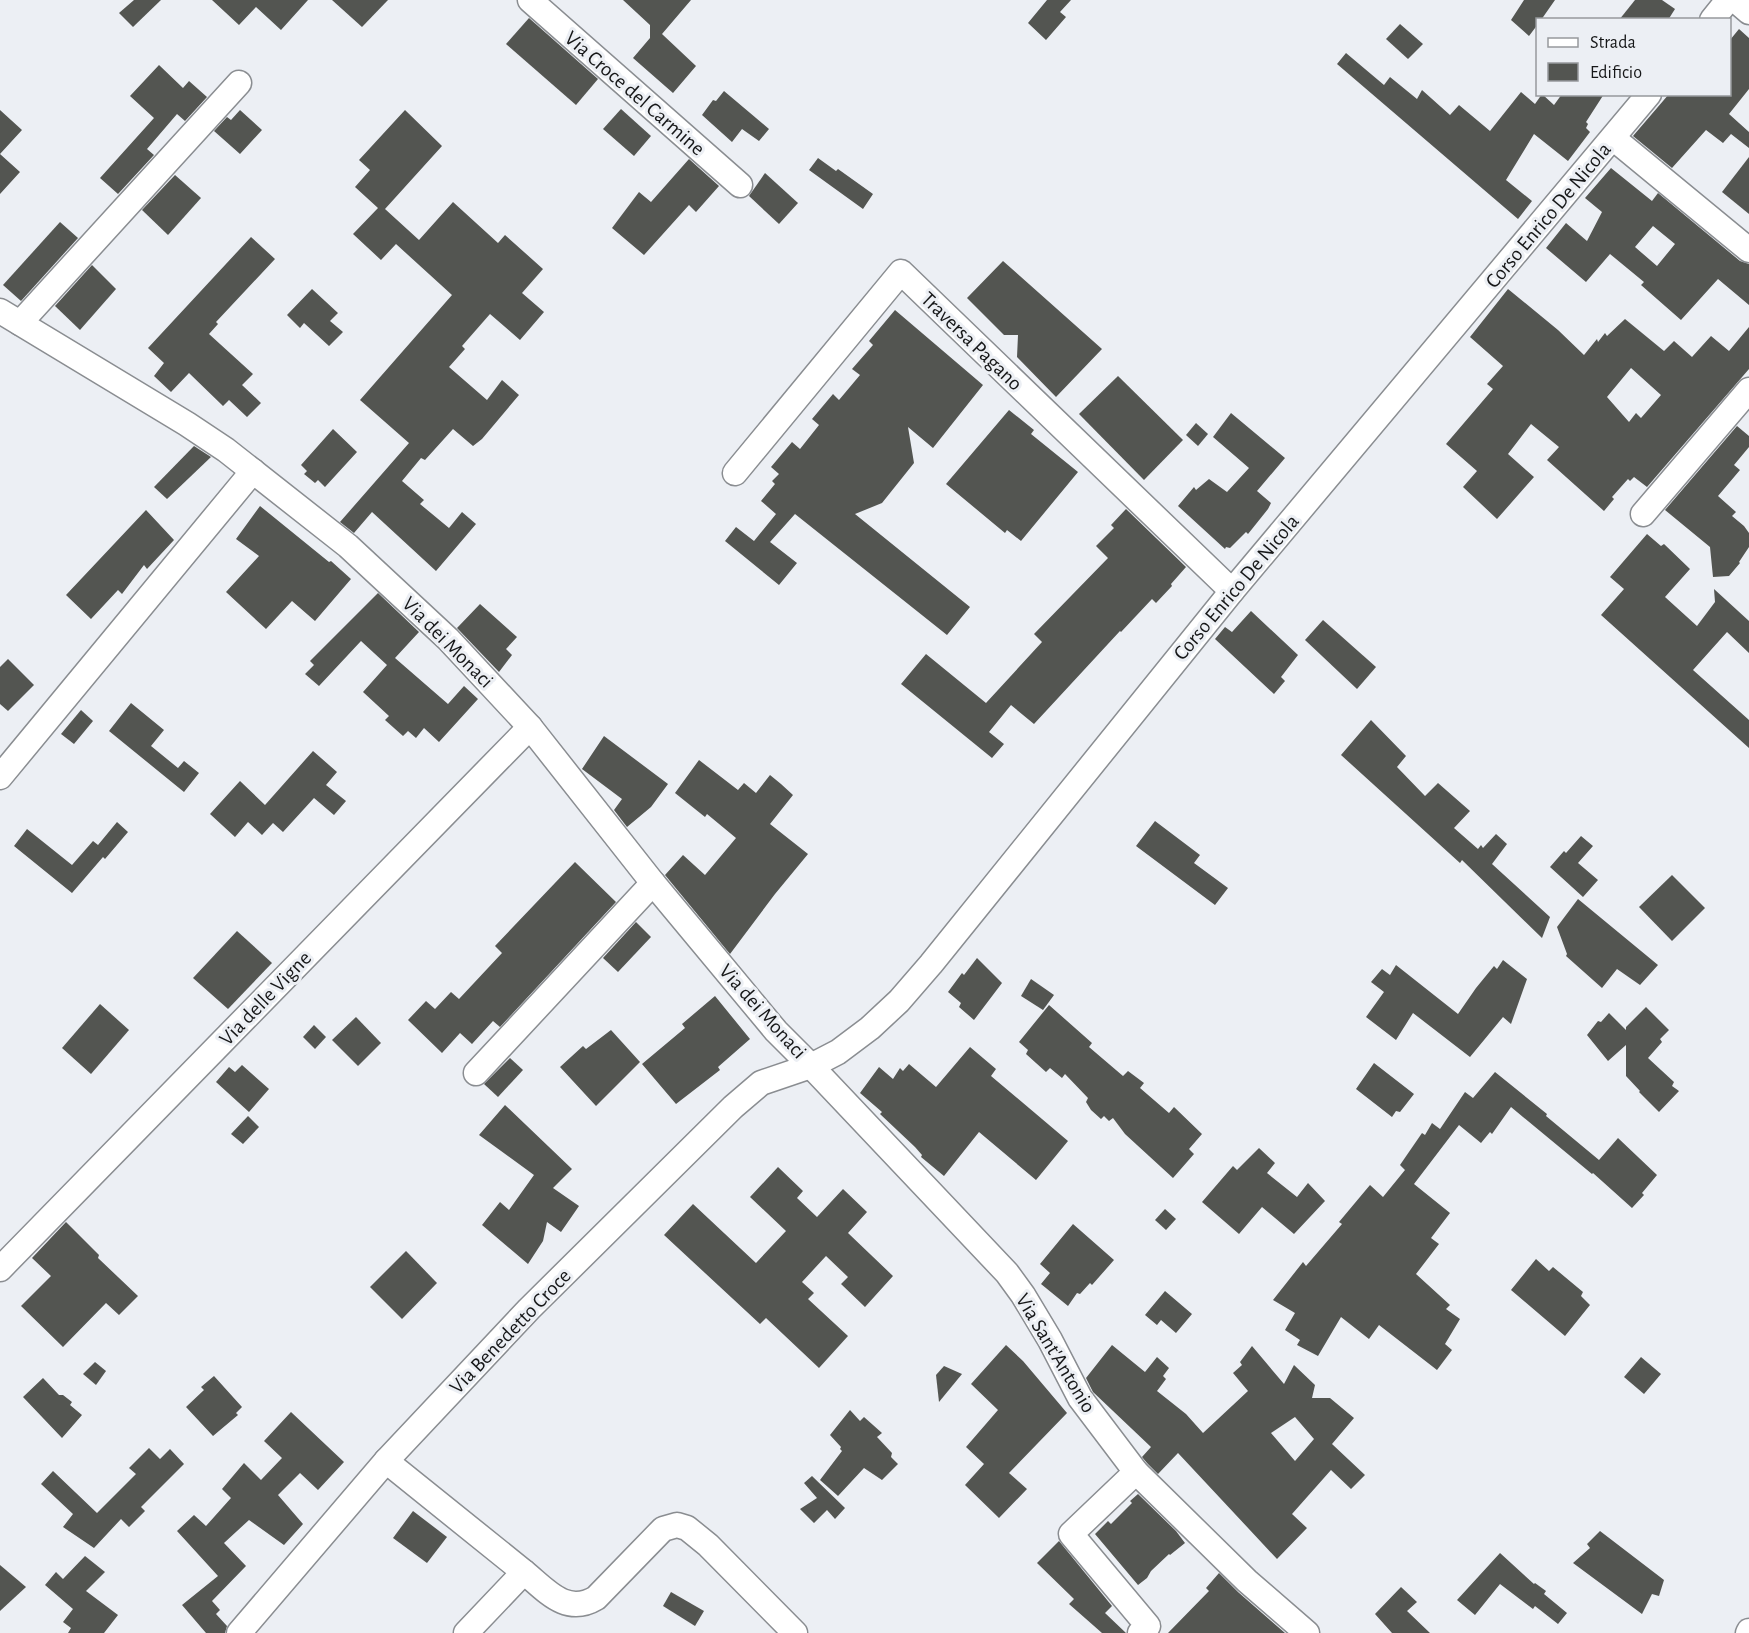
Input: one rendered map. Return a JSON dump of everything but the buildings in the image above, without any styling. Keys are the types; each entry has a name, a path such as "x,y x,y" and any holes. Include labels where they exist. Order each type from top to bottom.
{"street":[{"name":"Via Croce del Carmine","path":"530,0 740,185"},
{"path":"1714,18 1728,0"},
{"path":"1735,0 1749,12"},
{"path":"17,321 239,83"},
{"name":"Corso Enrico De Nicola","path":"811,1066 870,1029 899,1001 931,964 1232,591 1647,96"},
{"path":"1613,138 1749,250"},
{"path":"17,321 47,307 180,163"},
{"name":"Traversa Pagano","path":"735,473 901,272 1232,591"},
{"name":"Via dei Monaci","path":"17,321 187,423 253,471 348,546 448,639 530,727 653,883 776,1031 811,1066"},
{"path":"1643,514 1749,390"},
{"path":"0,777 253,471"},
{"name":"Via delle Vigne","path":"0,1269 530,727"},
{"path":"476,1072 653,883"},
{"name":"Via Benedetto Croce","path":"239,1633 386,1461 529,1309 732,1107 761,1083 811,1066"},
{"name":"Via Sant'Antonio","path":"811,1066 1006,1273 1023,1295 1050,1340 1080,1398 1136,1472 1247,1581 1307,1633"},
{"path":"386,1461 560,1601 573,1605 596,1598 663,1529 672,1525 682,1526 708,1545 795,1633"},
{"path":"1136,1472 1071,1534 1148,1626 1140,1633"},
{"path":"466,1633 524,1572"}]}
